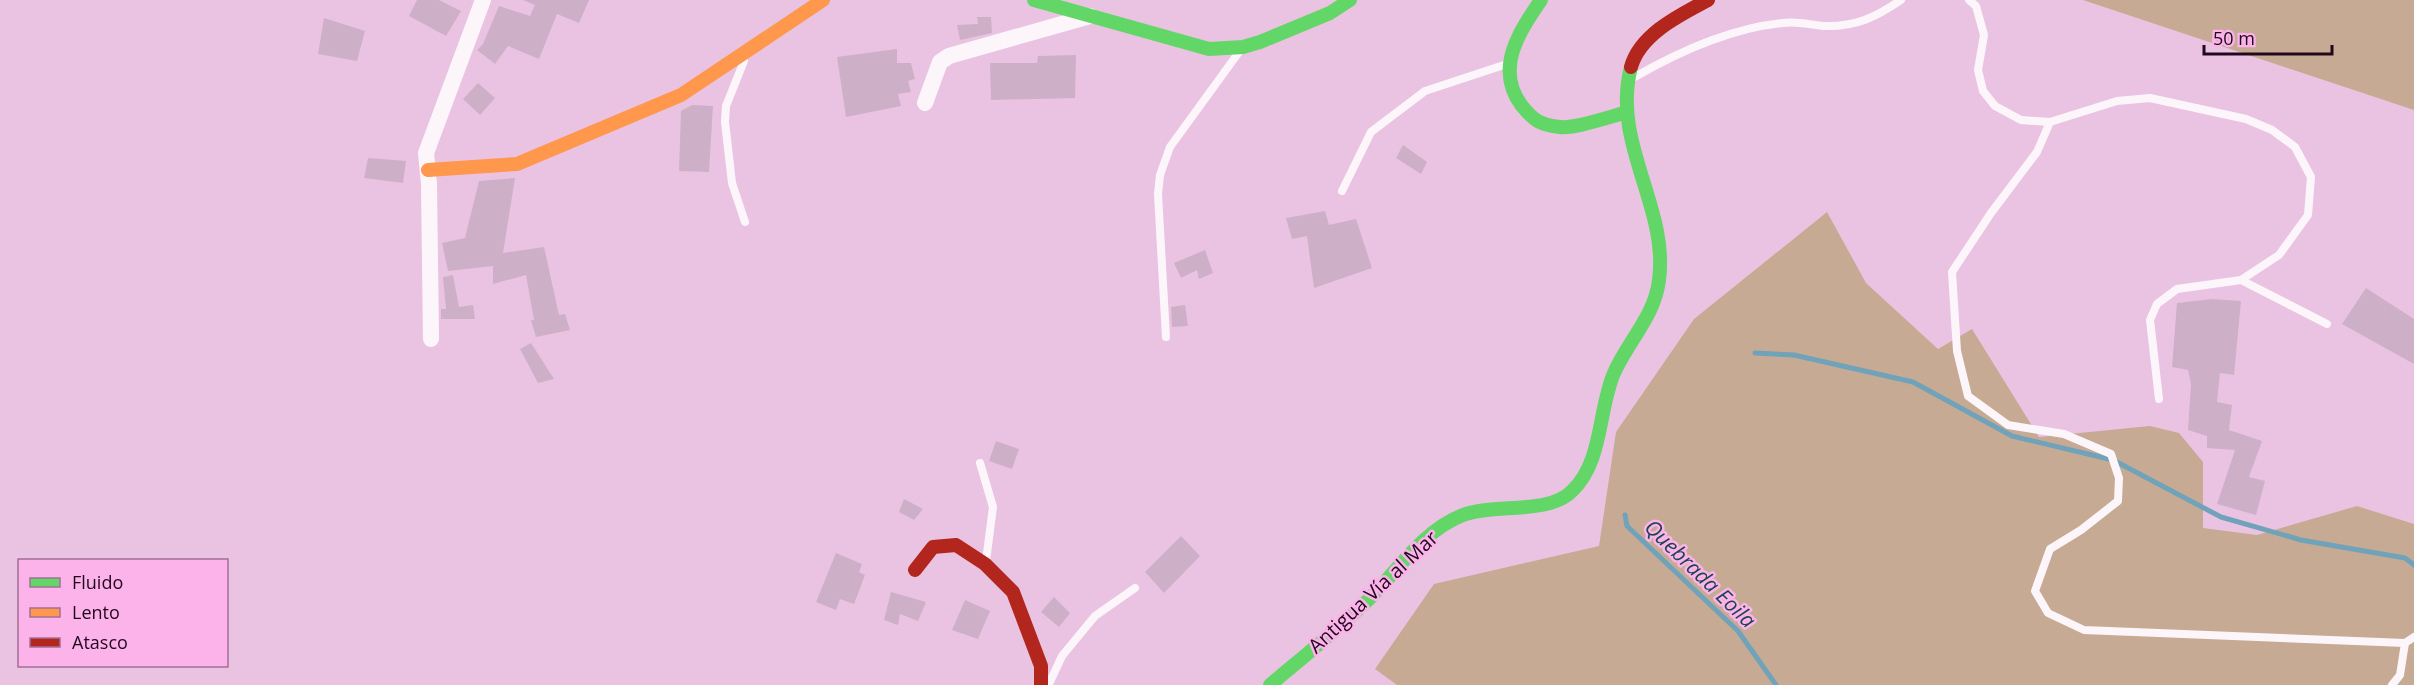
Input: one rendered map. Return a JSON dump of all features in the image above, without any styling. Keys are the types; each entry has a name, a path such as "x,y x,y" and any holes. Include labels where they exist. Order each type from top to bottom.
{"street":[{"path":"431,339 426,153 483,0"},
{"path":"428,170 517,164 681,95 823,0"},
{"path":"1034,0 1209,49 1243,47 1330,14 1350,0"},
{"path":"1541,0 1519,32 1507,64 1514,95 1535,122 1563,128 1624,113"},
{"name":"Antigua Vía al Mar","path":"1270,685 1365,604 1427,539 1450,521 1472,512 1492,508 1550,502 1570,493 1584,477 1613,374 1653,305 1660,280 1660,242 1624,113 1625,83 1630,68 1645,42 1665,24 1688,9 1708,0"},
{"path":"925,103 940,62 949,56 1091,16"},
{"path":"915,570 933,547 956,545 986,564 1013,592 1041,666 1041,685"}],"lane":[{"path":"1625,83 1666,59 1744,29 1785,22 1827,26 1852,24 1876,17 1901,0"},
{"path":"1969,0 1976,6 1984,35 1978,70 1983,91 1995,106 2021,120 2050,122 2117,101 2150,98 2246,119 2272,130 2295,147 2311,177 2308,215 2279,255 2241,280 2177,289 2157,304 2150,320 2159,399"},
{"path":"1166,337 1158,194 1160,175 1170,147 1243,47"},
{"path":"745,222 732,183 726,106 748,52"},
{"path":"1342,191 1371,132 1425,91 1507,64"},
{"path":"2050,122 2037,152 1991,213 1952,272 1957,351 1968,396 2008,424 2064,434 2111,454 2117,473 2118,501 2081,530 2050,549 2035,591 2048,613 2084,630 2405,644 2414,637"},
{"path":"2241,280 2327,324"},
{"path":"980,463 993,507 986,564"},
{"path":"1048,685 1062,656 1095,616 1135,588"},
{"path":"2392,685 2400,675 2405,644"}],"shaded area":[{"path":"2083,0 2414,0 2414,110"},
{"path":"1827,212 1866,283 1938,349 1972,329 2039,437 2150,426 2179,433 2203,462 2203,528 2257,535 2357,506 2414,524 2414,685 1397,685 1375,669 1434,584 1599,546 1616,432 1694,319"}],"building":[{"path":"417,0 439,0 461,11 446,36 409,16"},
{"path":"523,0 589,0 579,23 557,14 539,59 508,46 495,64 477,50 483,44 499,6 530,16 535,5"},
{"path":"977,17 991,17 992,33 960,40 957,25 978,24"},
{"path":"324,18 365,31 357,61 318,54"},
{"path":"897,49 897,63 911,63 915,79 908,81 911,92 898,94 901,106 846,117 837,57"},
{"path":"1076,55 1075,98 991,100 990,63 1037,63 1038,56"},
{"path":"478,83 495,98 480,115 463,99"},
{"path":"692,105 713,106 709,172 679,171 681,111"},
{"path":"1403,145 1427,162 1421,174 1396,158"},
{"path":"368,158 406,161 403,183 364,178"},
{"path":"515,178 503,253 544,247 559,315 565,314 570,330 536,337 531,320 534,320 526,275 493,284 493,266 448,271 442,243 465,238 479,181"},
{"path":"1325,211 1329,225 1356,219 1372,268 1314,288 1307,236 1292,239 1286,218"},
{"path":"1205,250 1213,273 1199,279 1197,270 1181,278 1174,263"},
{"path":"453,275 459,307 473,305 475,319 441,319 441,309 446,309 443,277"},
{"path":"2366,288 2414,319 2414,364 2342,324"},
{"path":"2212,299 2241,301 2234,375 2220,373 2217,402 2232,405 2229,430 2262,441 2249,477 2265,481 2256,515 2217,504 2235,450 2207,448 2207,436 2188,430 2191,384 2188,370 2172,367 2177,303"},
{"path":"1185,305 1188,326 1172,327 1171,307"},
{"path":"531,343 554,379 538,383 520,349"},
{"path":"996,441 1019,449 1012,469 989,461"},
{"path":"904,499 923,509 914,520 899,512"},
{"path":"1181,536 1200,556 1164,593 1145,572"},
{"path":"836,553 862,564 859,572 865,575 854,604 840,599 836,610 816,602"},
{"path":"891,592 926,602 918,621 900,614 898,625 884,620"},
{"path":"1054,597 1070,613 1059,627 1041,612"},
{"path":"965,600 990,611 978,639 952,630"}],"waterway":[{"path":"1755,353 1794,355 1913,382 2012,436 2113,460 2221,517 2301,540 2405,558 2414,565"},
{"name":"Quebrada Eoila","path":"1625,515 1627,526 1738,631 1776,685"}],"traffic: fast":[{"path":"1034,0 1209,49 1243,47 1260,42 1330,13 1350,0"},
{"path":"1541,0 1518,38 1510,65 1510,78 1514,92 1522,106 1538,121 1560,127 1582,125 1624,113"},
{"path":"1270,685 1355,613 1411,553 1435,531 1463,515 1550,503 1572,491 1582,479 1595,451 1614,373 1647,317 1659,280 1660,253 1656,227 1628,122 1627,95 1631,67"}],"traffic: slow":[{"path":"428,170 517,164 681,95 823,0"}],"traffic: jam":[{"path":"1631,67 1636,55 1652,35 1674,19 1708,0"},
{"path":"915,570 933,547 956,545 985,564 1013,592 1041,666 1041,685"}]}
